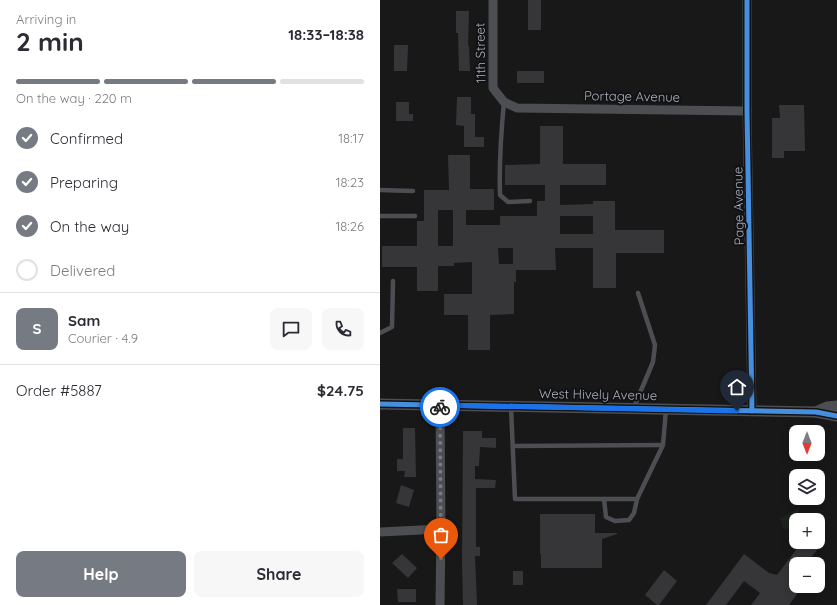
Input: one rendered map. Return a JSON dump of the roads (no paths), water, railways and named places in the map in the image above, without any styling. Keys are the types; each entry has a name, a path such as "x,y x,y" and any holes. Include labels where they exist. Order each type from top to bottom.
{"street":[{"name":"11th Street","path":"493,0 493,88 504,102"},
{"name":"Page Avenue","path":"747,0 752,411"},
{"name":"Portage Avenue","path":"504,102 517,108 748,111"},
{"name":"West Hively Avenue","path":"380,404 816,412"},
{"path":"440,405 440,605"},
{"path":"816,412 827,407 837,406"},
{"path":"816,412 837,416"},
{"path":"380,532 441,529"}],"lane":[{"path":"504,102 501,134 500,195 508,202 530,201"},
{"path":"380,190 413,191"},
{"path":"380,216 415,216"},
{"path":"380,333 392,327 393,281"},
{"path":"633,409 653,362 655,345 638,293"},
{"path":"512,406 515,500 637,499"},
{"path":"604,499 606,516 615,522 629,520 634,513 637,499 663,445 666,409"},
{"path":"513,446 663,445"}]}
